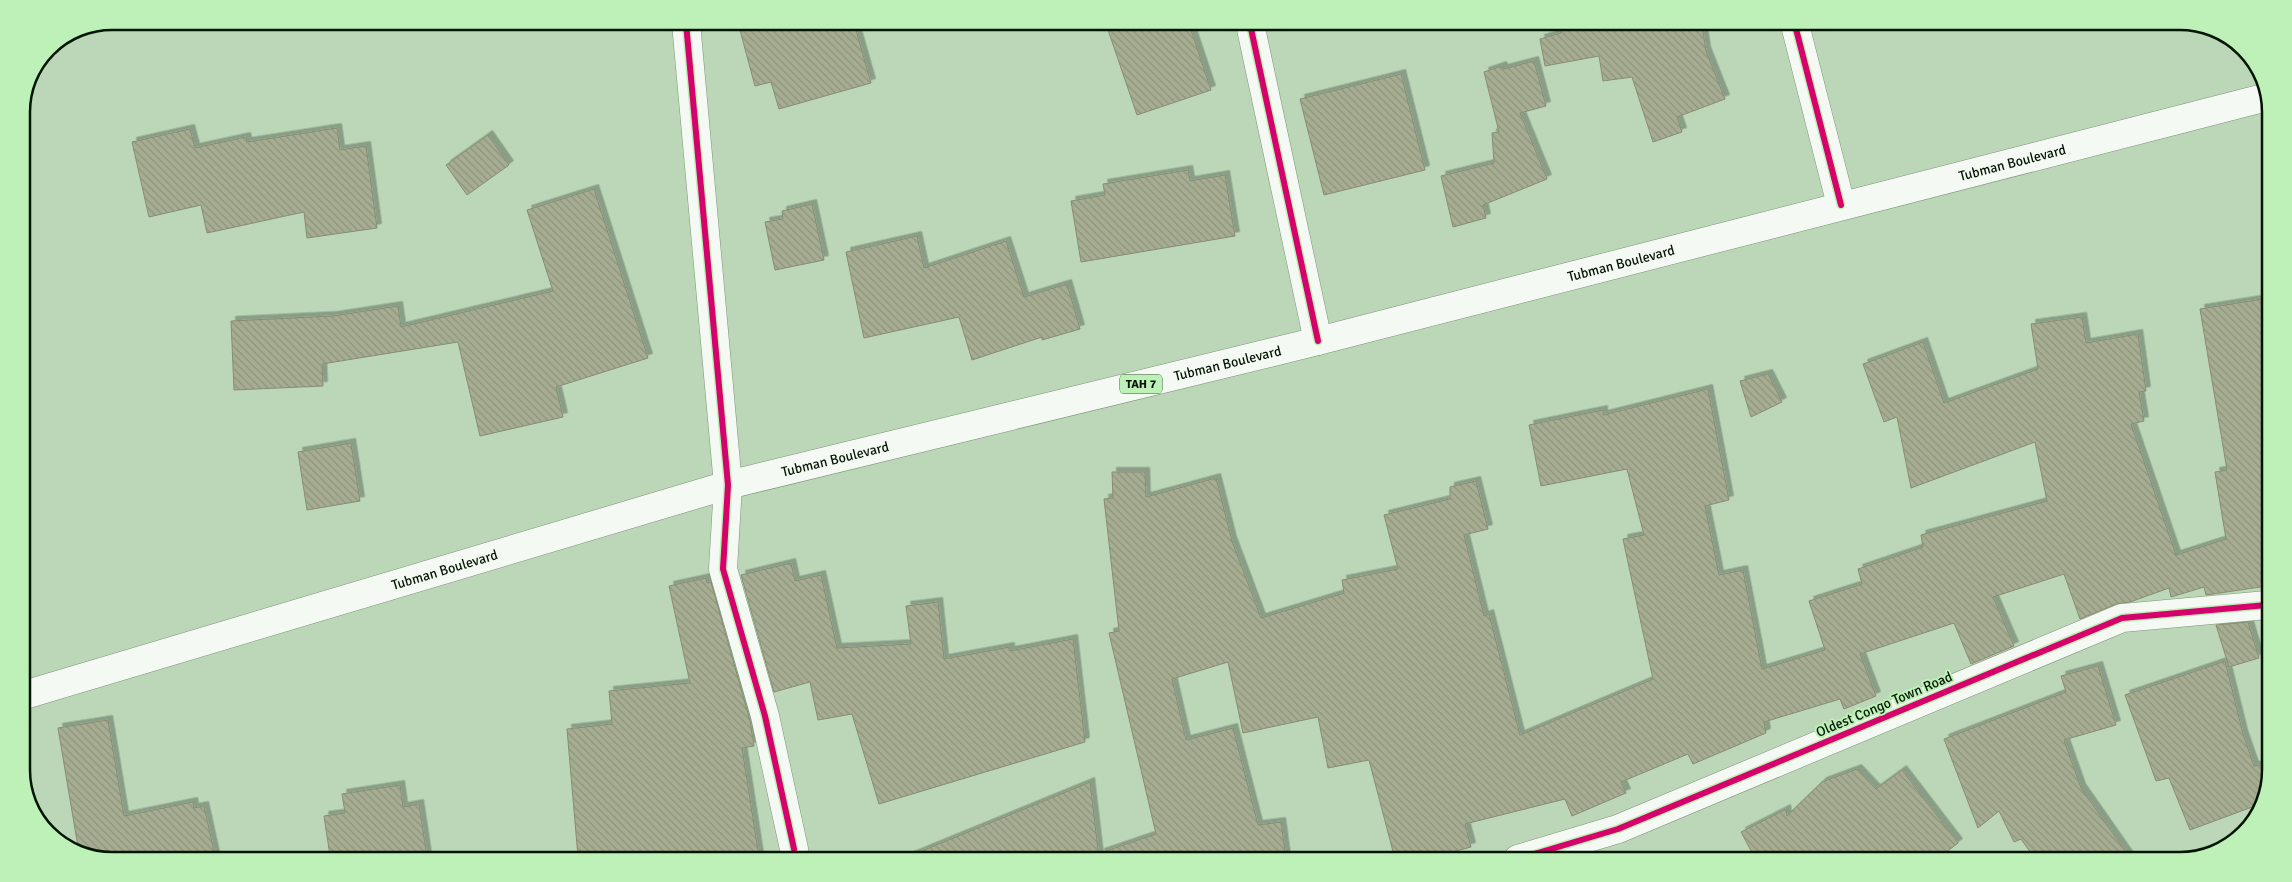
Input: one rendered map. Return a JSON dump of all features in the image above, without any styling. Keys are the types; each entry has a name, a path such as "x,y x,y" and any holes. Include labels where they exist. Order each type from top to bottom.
{"main road":[{"path":"687,30 728,485 723,569 765,716 794,849"},
{"path":"1251,30 1318,341"},
{"path":"1797,30 1841,205"},
{"name":"Tubman Boulevard","path":"30,694 728,485 1318,341 2260,99"},
{"name":"Oldest Congo Town Road","path":"1541,852 1618,829 2122,618 2262,605"}],"building":[{"path":"740,30 856,30 871,83 779,109 771,82 755,86"},
{"path":"1108,30 1191,30 1211,90 1137,115"},
{"path":"1560,30 1703,30 1706,51 1725,99 1677,117 1682,132 1653,142 1632,77 1603,81 1599,56 1545,66 1540,39 1561,33"},
{"path":"1534,61 1546,106 1520,113 1547,179 1483,205 1486,218 1453,227 1441,176 1494,163 1492,133 1499,132 1484,72 1502,66 1503,69"},
{"path":"1401,74 1425,170 1324,195 1300,99"},
{"path":"337,128 340,150 366,146 377,228 307,238 304,212 207,233 201,205 149,217 132,142 190,129 195,148 246,137 247,142"},
{"path":"488,135 509,165 467,195 446,165"},
{"path":"1188,170 1190,181 1225,175 1235,236 1081,262 1071,201 1105,195 1103,184"},
{"path":"594,189 648,358 556,387 563,417 480,436 458,342 322,364 323,386 234,390 231,321 333,316 398,306 401,327 553,291 527,210"},
{"path":"812,204 824,260 775,270 765,222 783,219 782,211"},
{"path":"917,236 924,268 1006,241 1024,297 1067,284 1080,329 1042,340 1042,337 972,360 959,317 864,338 846,252"},
{"path":"2262,299 2262,587 2206,595 2204,587 2171,597 2169,588 2130,602 2116,604 2080,619 2064,574 1993,597 2014,646 1971,664 1954,623 1860,654 1876,696 1844,709 1840,699 1764,722 1766,733 1693,764 1688,754 1621,782 1626,793 1572,816 1565,799 1465,824 1471,847 1452,852 1393,852 1369,760 1328,768 1318,717 1243,733 1228,662 1172,679 1186,740 1233,728 1258,825 1281,822 1285,852 1103,852 1156,834 1109,633 1119,631 1104,499 1113,498 1112,472 1145,472 1146,497 1216,478 1232,541 1261,618 1344,593 1342,580 1398,569 1384,515 1450,499 1450,487 1476,481 1488,529 1464,535 1484,616 1489,614 1520,735 1653,679 1623,539 1644,535 1627,469 1541,486 1529,425 1603,410 1603,415 1708,389 1729,500 1705,506 1719,575 1743,570 1762,669 1825,650 1809,601 1862,584 1858,569 1923,547 1921,535 2047,501 2035,442 1911,488 1897,417 1884,422 1863,364 1923,342 1944,403 2038,369 2031,324 2082,317 2086,343 2138,334 2146,391 2139,392 2144,421 2131,424 2176,555 2226,539 2215,472 2227,470 2200,309"},
{"path":"1768,374 1782,402 1751,417 1740,381"},
{"path":"351,443 360,501 307,510 298,452"},
{"path":"791,563 795,581 821,575 837,648 911,644 906,606 938,602 944,659 1010,647 1010,651 1073,639 1085,742 879,804 852,714 818,720 810,682 774,692 741,575"},
{"path":"706,578 707,583 711,582 750,721 754,746 742,748 758,852 578,852 567,729 612,724 609,691 690,683 669,586"},
{"path":"2248,622 2259,658 2229,667 2216,625"},
{"path":"2225,661 2243,734 2254,766 2262,765 2261,781 2254,806 2190,830 2169,778 2156,781 2125,695"},
{"path":"2098,666 2116,725 2064,740 2081,788 2126,852 2030,852 2021,839 2014,842 1999,811 1978,828 1944,739 2066,692 2061,676"},
{"path":"108,720 124,816 193,802 194,808 204,806 214,852 112,852 86,848 78,845 58,728"},
{"path":"1857,769 1876,789 1902,770 1958,843 1946,852 1752,852 1741,832 1786,809 1787,816 1822,782"},
{"path":"1090,782 1098,852 919,852"},
{"path":"400,785 403,807 419,804 426,852 329,852 324,816 345,813 342,794"}],"cycle path":[{"path":"687,30 728,485 723,569 765,716 794,849"},
{"path":"1251,30 1318,341"},
{"path":"1796,30 1841,205"},
{"path":"1541,852 1618,829 2122,618 2262,605"}]}
